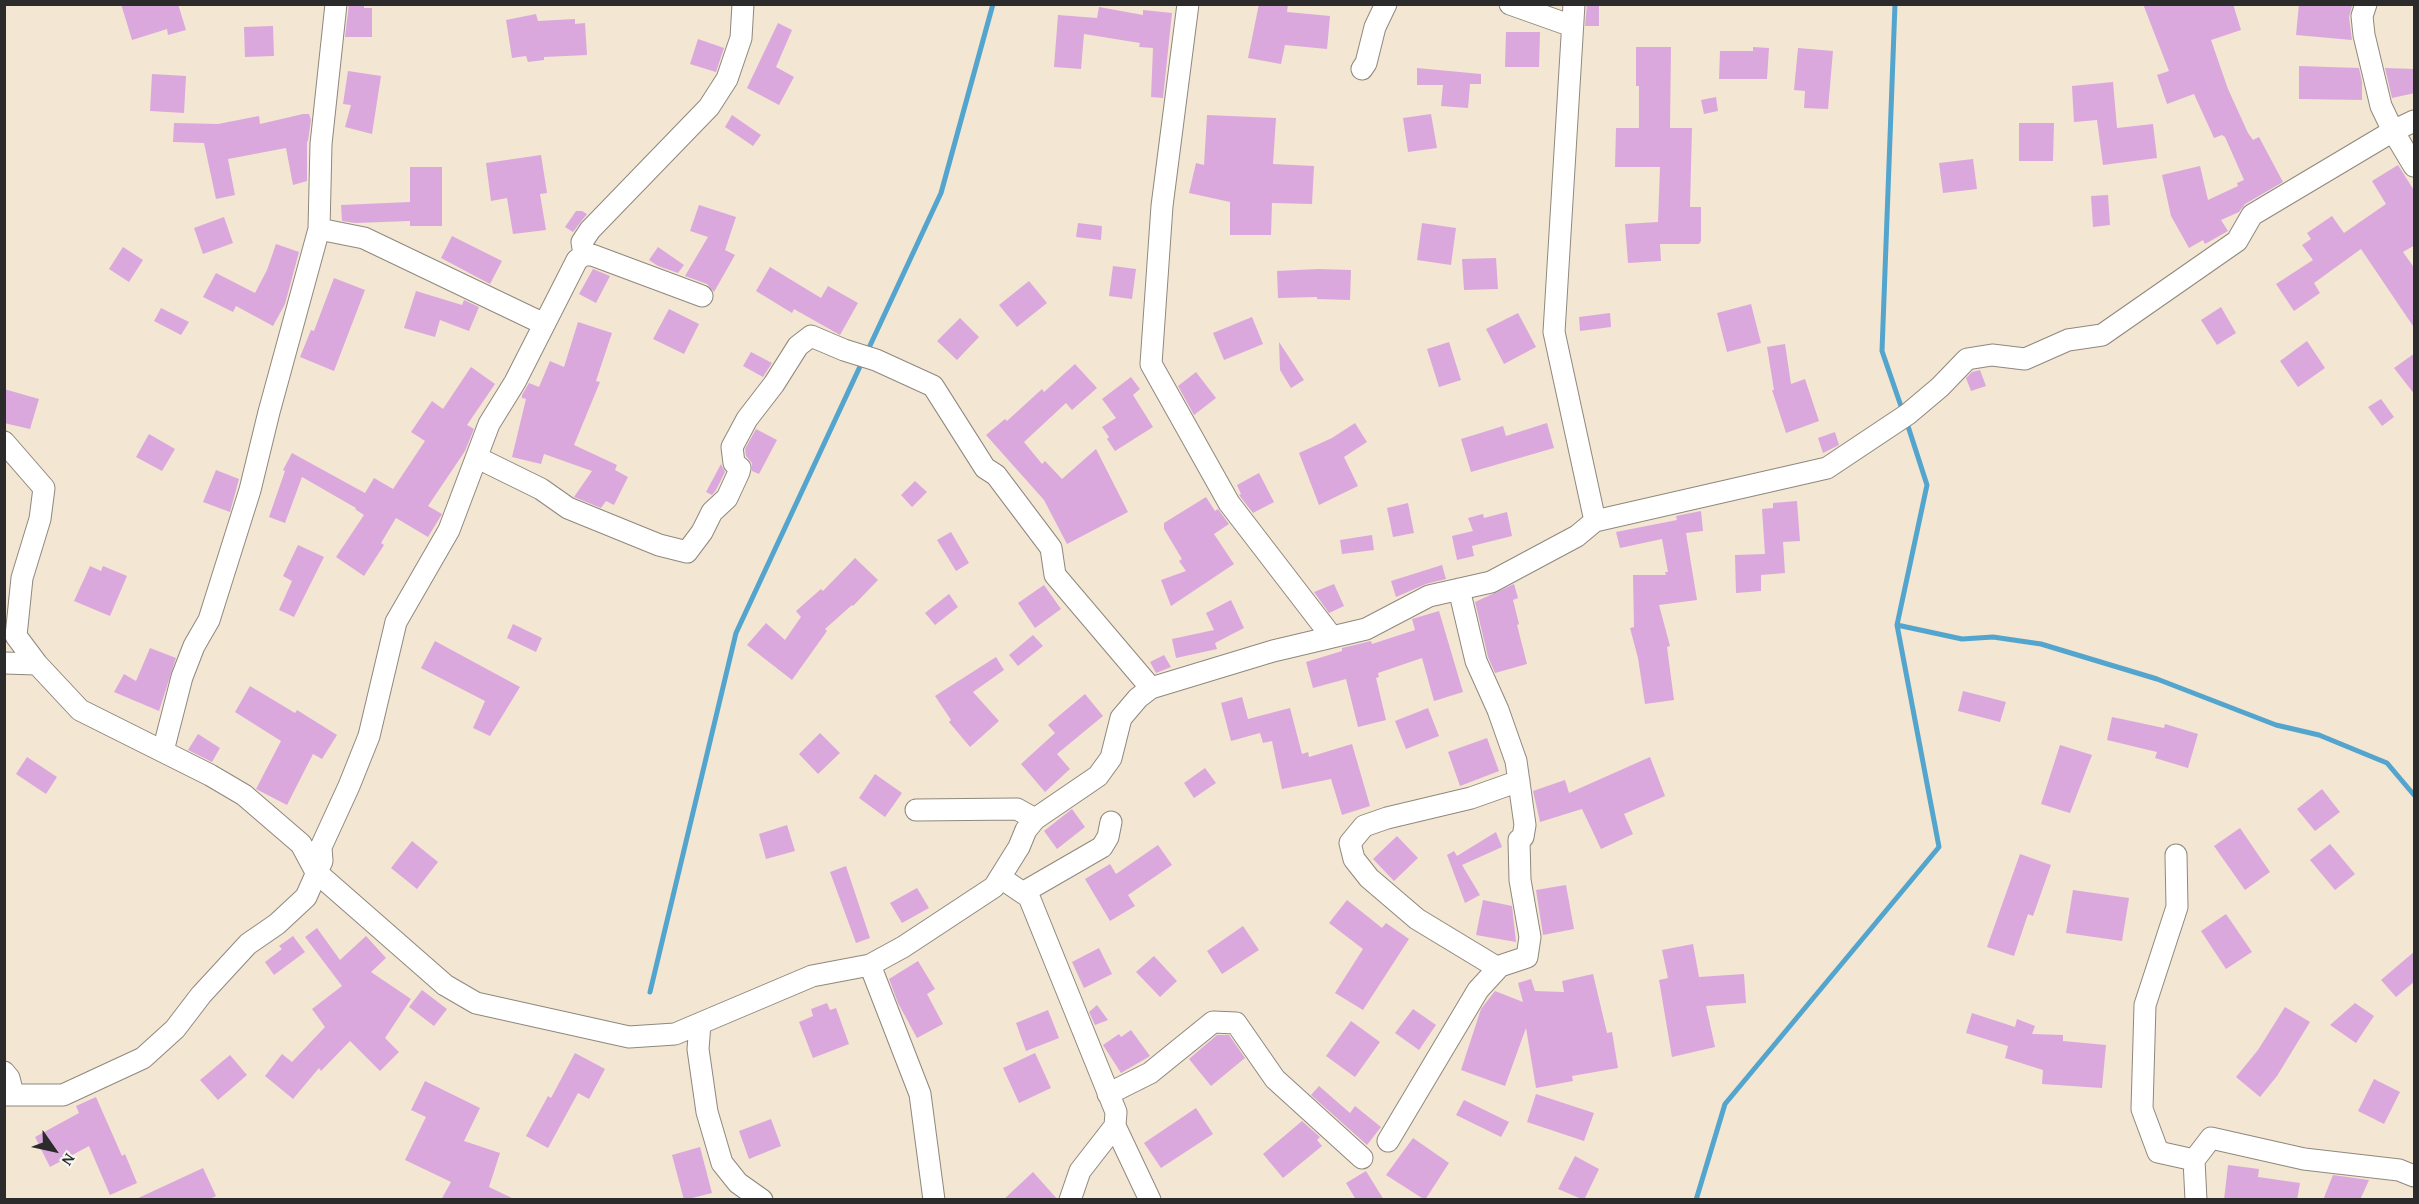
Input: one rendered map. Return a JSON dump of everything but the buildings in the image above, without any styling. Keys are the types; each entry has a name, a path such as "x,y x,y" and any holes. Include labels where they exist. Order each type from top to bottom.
{"street":[{"path":"163,751 182,677 194,646 209,620 250,490 319,229 321,144 336,4"},
{"path":"584,255 582,242 590,230 709,107 727,79 741,38 742,4"},
{"path":"1188,4 1162,206 1151,364 1229,503 1332,637"},
{"path":"1362,69 1366,63 1375,27 1386,4"},
{"path":"1510,4 1572,26"},
{"path":"1574,4 1554,332 1595,521"},
{"path":"2366,4 2362,16 2381,106 2392,131 2415,166"},
{"path":"4,442 44,488 39,519 22,578 16,636 37,664 80,710 244,795 301,844 316,872 445,985 476,1003 629,1037 675,1034 812,976 870,965 903,948 994,887 1019,848 1026,830 1035,819 1098,776 1111,758 1121,718 1138,698 1151,688 1273,651 1366,629 1430,596 1491,582 1577,536 1595,521 1827,468 1908,414 1940,387 1967,359 1992,355 2025,359 2068,340 2102,335 2237,241 2252,215 2392,131 2415,121"},
{"path":"319,229 364,238 544,324"},
{"path":"4,1072 9,1078 9,1094 63,1095 143,1058 175,1029 201,995 248,944 278,924 306,897 322,861 321,847 350,786 369,736 396,622 450,530 489,424 515,382 577,260 584,255 591,255 702,296"},
{"path":"478,458 541,489 568,508 659,545 687,552 702,532 712,512 727,498 739,472 740,468 734,463 732,447 747,419 774,384 798,346 811,336 876,360 933,386 985,468 996,475 1051,548 1056,575 1151,688"},
{"path":"1388,1141 1478,990 1498,968 1527,957 1530,937 1520,880 1519,840 1523,837 1525,825 1516,761 1498,710 1476,661 1459,589"},
{"path":"4,663 37,664"},
{"path":"1498,968 1409,912 1369,878 1354,859 1350,843 1364,826 1387,818 1471,798 1519,781"},
{"path":"916,810 1017,809 1035,819"},
{"path":"1024,892 1102,847 1108,837 1111,822"},
{"path":"2176,855 2176,907 2145,1005 2142,1109 2158,1152 2194,1160"},
{"path":"1001,878 1029,897 1116,1112 1115,1126 1150,1200"},
{"path":"870,965 920,1094 934,1200"},
{"path":"1108,1094 1150,1073 1213,1022 1236,1023 1275,1079 1362,1158"},
{"path":"700,1024 698,1049 707,1112 722,1163 738,1183 762,1200"},
{"path":"1070,1200 1080,1171 1115,1126"},
{"path":"2196,1200 2194,1160 2211,1138 2304,1159 2399,1170 2415,1176"}],"waterway":[{"path":"867,352 941,193 993,4"},
{"path":"1895,4 1882,351 1903,412"},
{"path":"650,992 736,633 863,360"},
{"path":"1696,1200 1725,1104 1939,847 1897,625 1927,485 1906,420"},
{"path":"1897,625 1962,639 1993,637 2041,644 2157,679 2276,725 2319,735 2387,763 2414,795"}]}
